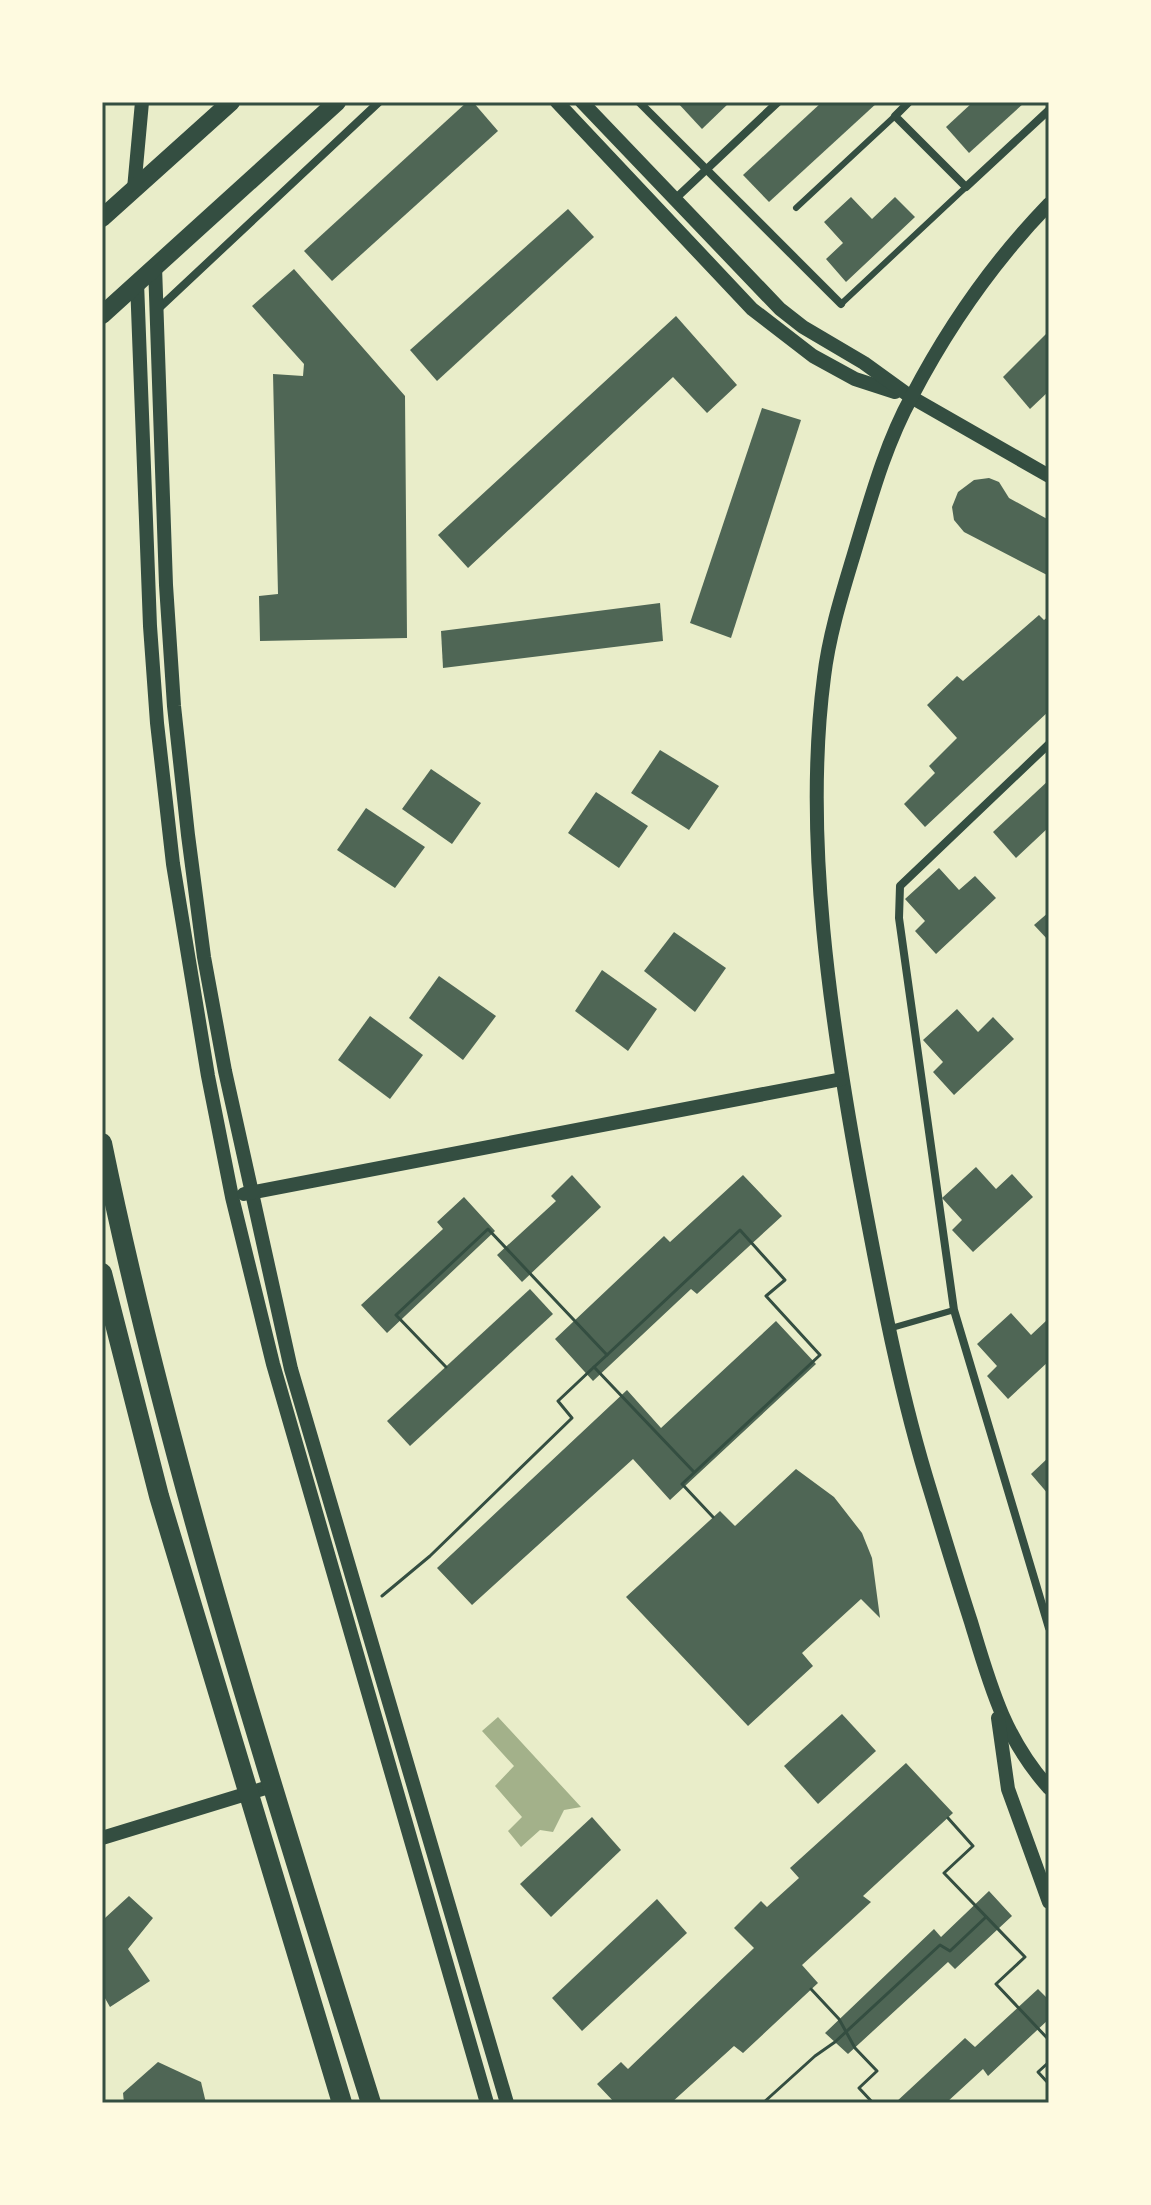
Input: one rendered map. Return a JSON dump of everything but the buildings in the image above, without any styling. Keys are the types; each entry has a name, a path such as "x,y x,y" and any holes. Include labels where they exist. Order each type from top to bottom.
{"highway":[{"path":"102,1143 123,1247 172,1443 272,1786 371,2103"},
{"path":"102,1273 159,1496 342,2103"}],"main road":[{"path":"102,218 231,102"},
{"path":"102,315 337,102"}],"street":[{"path":"134,189 142,102"},
{"path":"156,311 379,102"},
{"path":"557,102 734,289 779,331 813,356 855,379 911,397"},
{"path":"582,102 780,309 911,397 1049,476"},
{"path":"639,102 841,304"},
{"path":"674,200 778,102"},
{"path":"909,102 895,116 966,187 1049,110"},
{"path":"1049,204 1024,230 967,305 911,397 879,471 835,618 824,676 817,760 818,834 842,1079 888,1329 918,1451 997,1709 1008,1789 1049,1902"},
{"path":"155,266 166,585 186,821 204,957 250,1193 291,1369 507,2103"},
{"path":"137,282 150,626 163,788 190,973 232,1197 273,1364 343,1597 487,2103"},
{"path":"1049,744 900,886 899,918 954,1310 1049,1628"},
{"path":"232,1197 842,1079"},
{"path":"997,1709 1034,1771 1049,1788"},
{"path":"102,1838 272,1786"}],"lane":[{"path":"796,208 895,116"},
{"path":"841,304 966,187"},
{"path":"888,1329 954,1310"}],"path":[{"path":"446,1367 396,1315 488,1229 607,1355"},
{"path":"382,1596 430,1556 572,1418 558,1401 740,1230 785,1280 766,1296 820,1355 682,1484 713,1517"},
{"path":"594,1367 694,1472"},
{"path":"948,1818 973,1846 944,1873 1025,1957 996,1984 1049,2040"},
{"path":"763,2103 940,1945 950,1951 986,1917"},
{"path":"811,1989 839,2019 855,2048 877,2071 859,2088 873,2103"},
{"path":"1049,2062 1038,2072 1049,2084"}],"shaded area":[{"path":"498,1717 581,1807 564,1810 553,1832 540,1830 521,1847 508,1831 522,1817 495,1786 514,1766 482,1731"}]}
